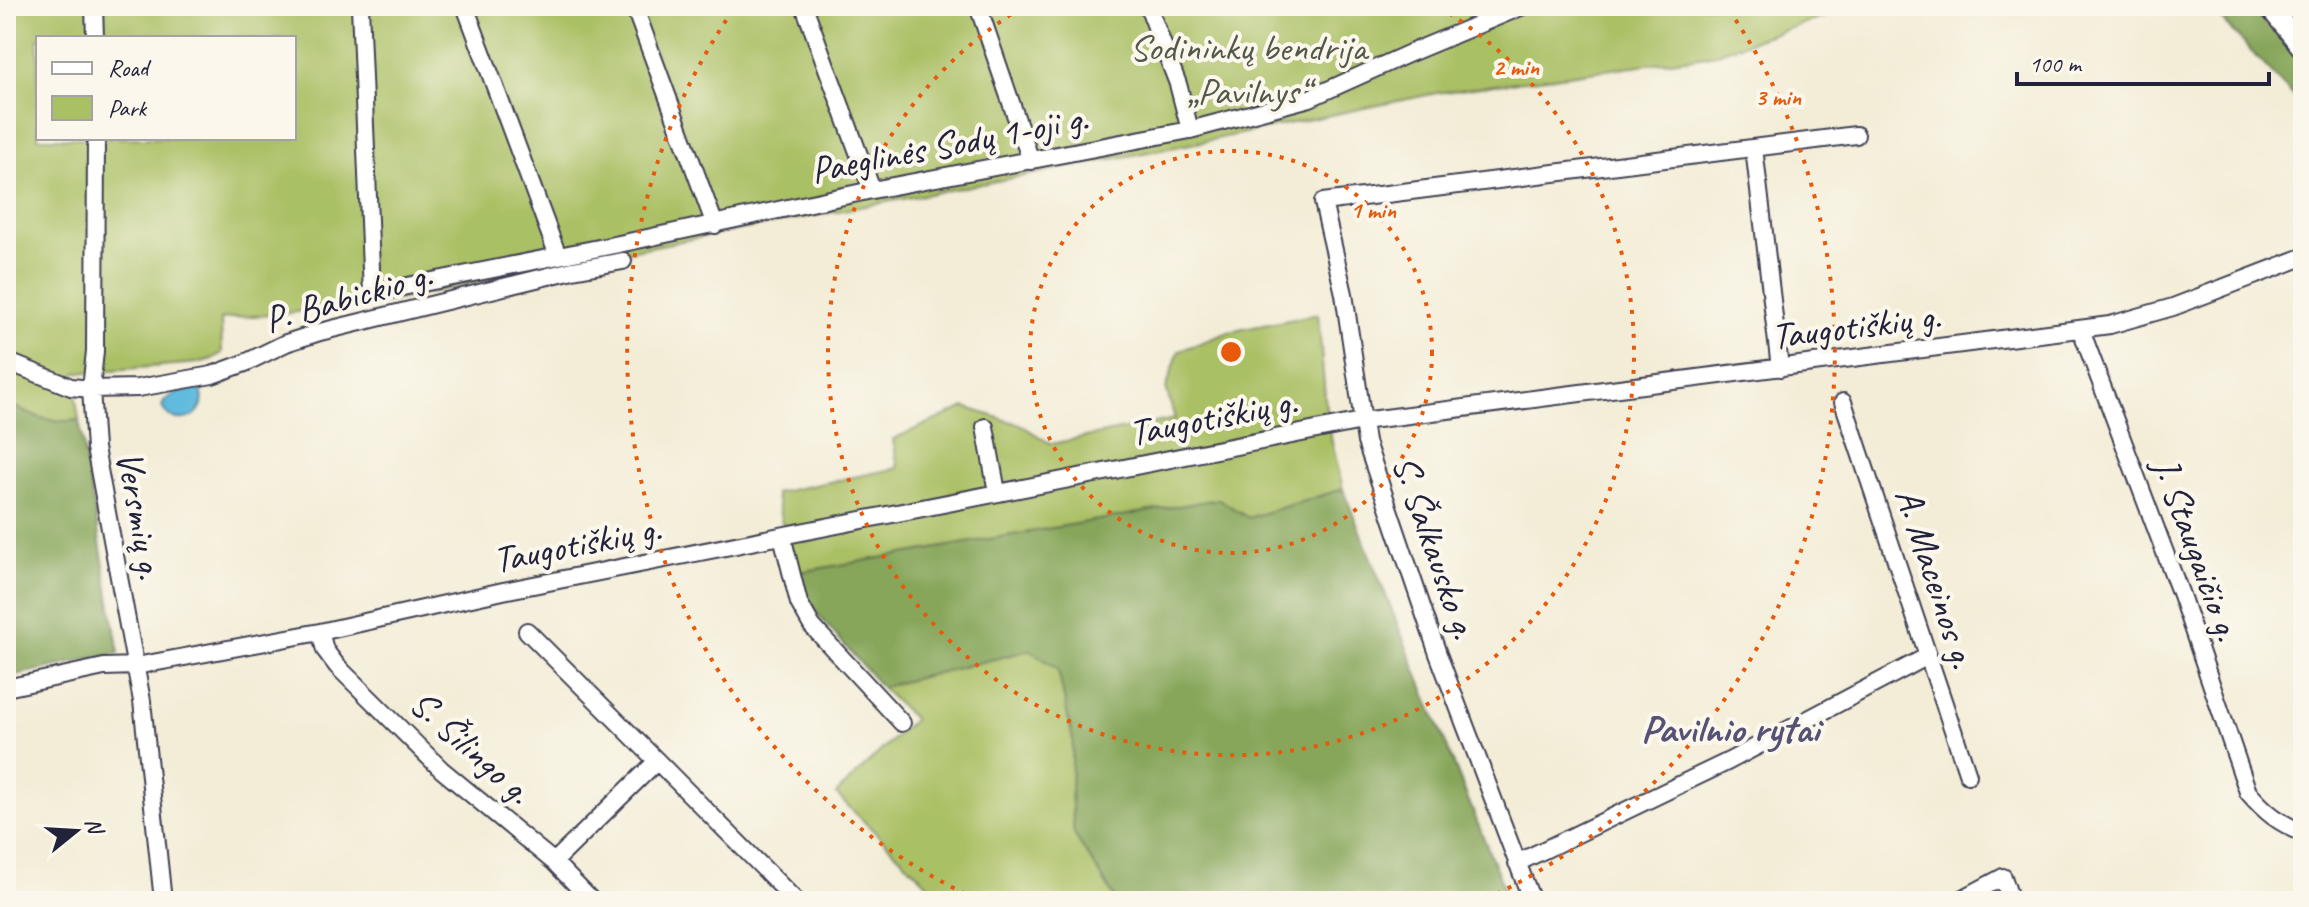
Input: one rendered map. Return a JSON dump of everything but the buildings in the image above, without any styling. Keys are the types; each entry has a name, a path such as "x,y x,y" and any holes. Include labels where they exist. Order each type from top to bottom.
{"street":[{"path":"94,6 95,36"},
{"name":"Paeglinės Sodų 1-oji g.","path":"360,6 372,293 715,225 872,190 1190,130 1310,98 1523,6"},
{"path":"465,6 558,256"},
{"path":"634,6 715,225"},
{"path":"804,6 872,190"},
{"path":"978,6 1031,161"},
{"path":"1148,6 1178,84 1190,130"},
{"path":"2269,6 2303,48"},
{"path":"1780,368 1754,148 1856,135"},
{"name":"Versmių g.","path":"96,140 95,351 91,389 95,448 142,701 163,901"},
{"name":"S. Šalkausko g.","path":"1532,901 1438,654 1370,456 1344,294 1323,202 1754,148"},
{"name":"Taugotiškių g.","path":"6,688 104,667 136,666 320,632 503,591 1362,421 2110,325 2173,307 2303,257"},
{"name":"P. Babickio g.","path":"6,361 71,387 138,388 212,375 320,332 573,270 623,261"},
{"name":"J. Staugaičio g.","path":"2081,330 2181,595 2248,792 2266,813 2303,833"},
{"name":"A. Maceinos g.","path":"1843,402 1968,775"},
{"path":"985,427 997,492"},
{"path":"782,536 799,603 812,626 902,723"},
{"path":"527,631 796,901"},
{"name":"S. Šilingo g.","path":"320,632 325,650 337,666 442,770 554,862 592,901"},
{"path":"1517,863 1729,761 1928,656"},
{"path":"554,862 657,761"},
{"path":"1958,901 2003,877 2011,901"}],"green space":[{"name":"Sodininkų bendrija „Pavilnys“","path":"6,6 1856,6 1707,56 1437,93 1201,142 545,267 374,305 221,319 222,353 212,359 198,363 76,373 73,378 79,420 59,421 24,412 6,403"},
{"path":"2216,6 2255,6 2303,67 2303,106 2216,14"},
{"path":"2282,6 2303,6 2303,32"},
{"path":"1318,314 1327,421 1343,489 1248,518 1219,499 794,573 775,493 898,468 893,439 965,407 1021,425 1051,444 1175,419 1166,388 1179,351 1229,332"},
{"path":"6,403 41,418 79,420 119,653 6,677"},
{"path":"1343,489 1509,901 1117,901 1074,834 1071,791 1073,740 1058,669 1030,650 881,687 818,615 794,573 1219,499 1248,518"},
{"path":"1030,650 1058,669 1073,740 1071,791 1074,834 1117,901 945,901 836,794 914,719 881,687"}],"water":[{"path":"194,388 201,390 203,399 201,407 190,418 175,418 162,407 175,394"}],"district":[{"name":"Pavilnio rytai","path":"1730,729"}]}
